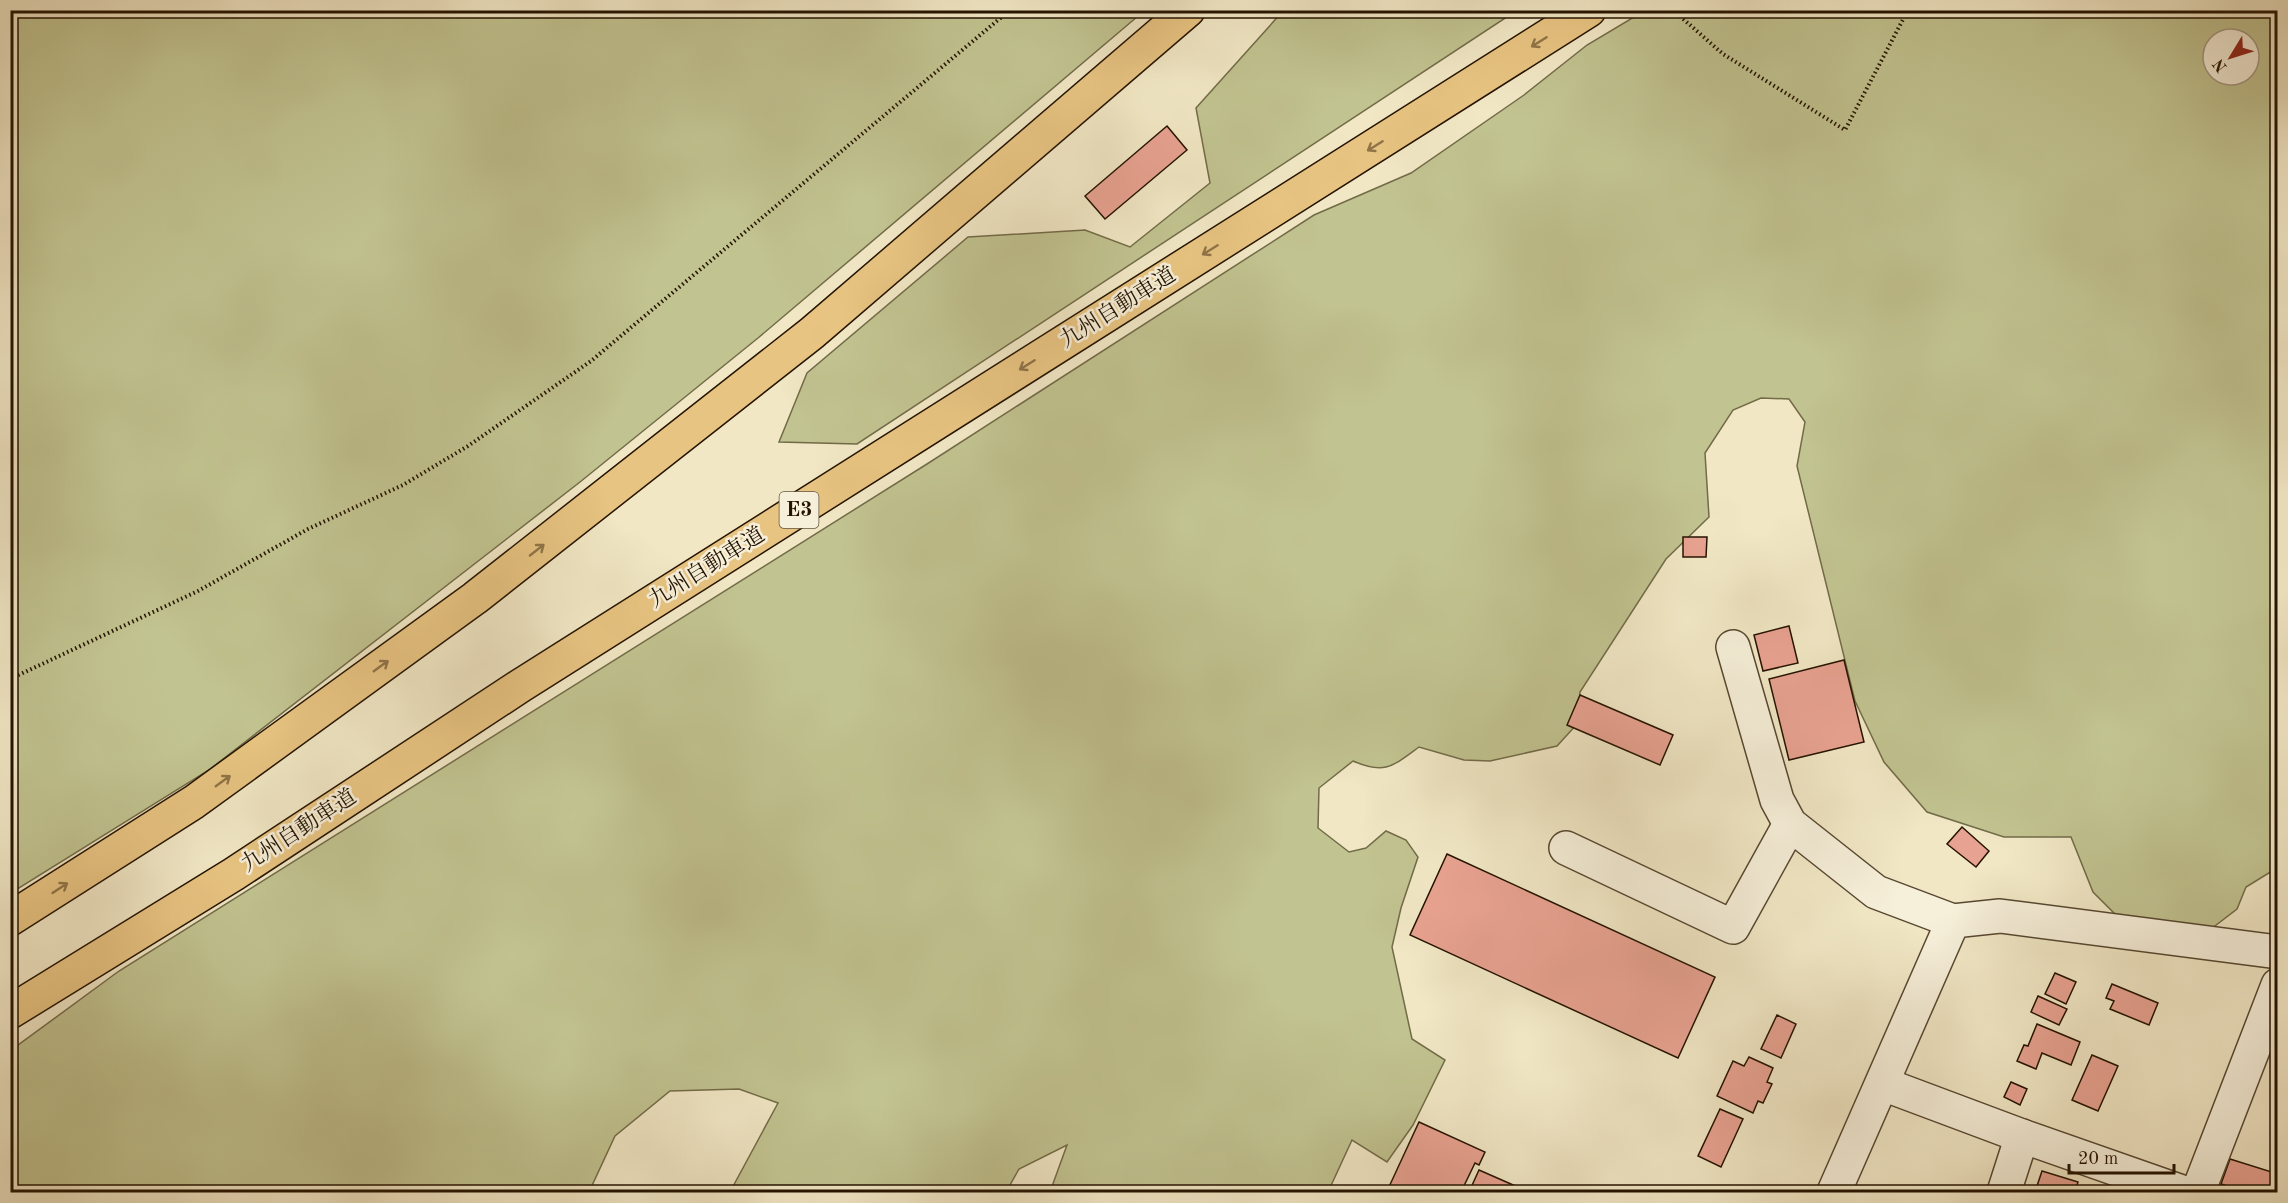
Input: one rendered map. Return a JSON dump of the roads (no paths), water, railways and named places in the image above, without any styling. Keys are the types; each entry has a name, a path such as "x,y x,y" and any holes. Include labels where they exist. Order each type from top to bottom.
{"highway":[{"path":"10,919 194,802 475,598 812,333 1188,10"},
{"name":"九州自動車道","path":"10,1012 234,874 520,686 1589,10"}],"street":[{"path":"1733,647 1777,800 1790,824 1876,892 1953,921 2000,916 2277,952"},
{"path":"1566,848 1733,927 1790,824"},
{"path":"1834,1192 1953,921"},
{"path":"2198,1192 2277,985"},
{"path":"1883,1083 2022,1136 2182,1192"},
{"path":"2004,1192 2022,1136"}]}
